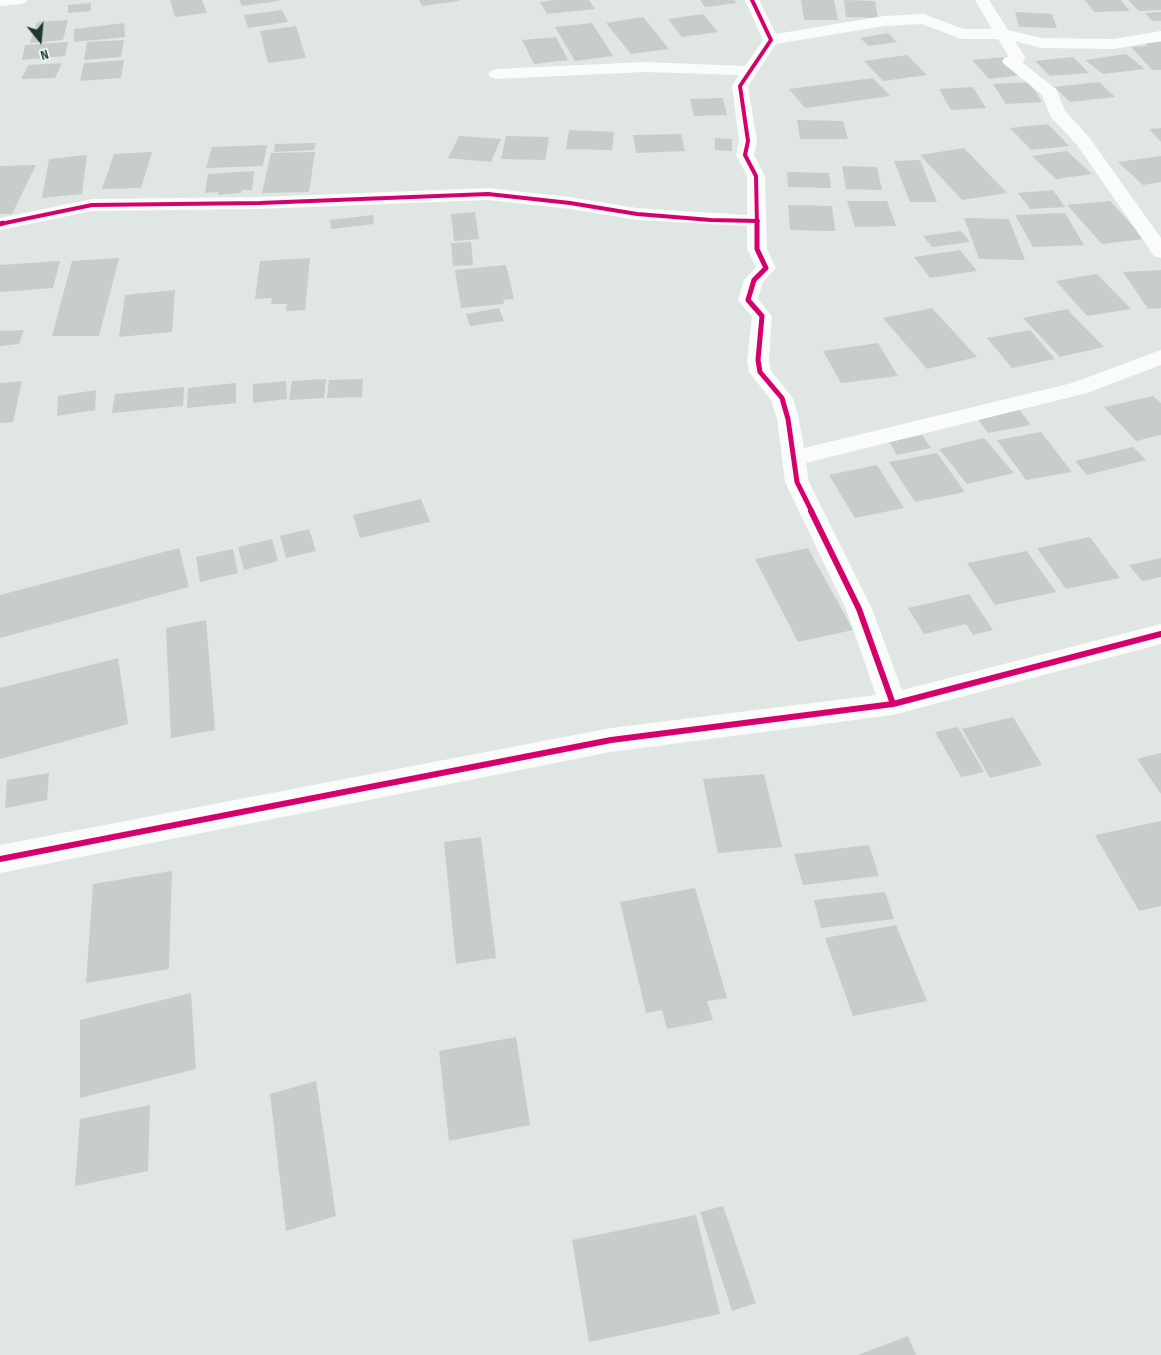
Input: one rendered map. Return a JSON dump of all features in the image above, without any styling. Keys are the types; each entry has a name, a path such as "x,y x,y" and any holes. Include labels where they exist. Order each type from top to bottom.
{"street":[{"path":"0,2 20,0"},
{"path":"752,0 771,40"},
{"path":"982,0 1017,57 1016,61 1010,61 1050,93 1057,113 1083,141 1161,252"},
{"path":"893,704 859,609 797,482 788,419 782,398 760,372 758,360 762,316 748,300 754,280 766,268 757,249 756,176 745,156 748,141 744,97 740,86 771,40 877,22 924,19 961,34 1004,34 1041,43 1113,44 1161,36"},
{"path":"496,74 645,67 750,71"},
{"path":"0,224 92,205 260,204 488,194 570,203 637,214 711,220 758,221"},
{"path":"794,458 1079,388 1161,358"},
{"path":"0,859 611,740 893,704 1161,634"}],"building":[{"path":"170,0 202,0 207,13 175,17"},
{"path":"239,0 279,0 279,1 242,6"},
{"path":"419,0 459,0 459,1 422,6"},
{"path":"589,0 595,9 547,14 540,2"},
{"path":"700,0 734,0 737,3 705,7"},
{"path":"801,0 834,0 838,20 804,20"},
{"path":"844,0 875,1 878,18 846,17"},
{"path":"1085,0 1121,0 1130,11 1094,12"},
{"path":"1128,0 1161,0 1161,10 1139,11"},
{"path":"91,3 91,11 68,13 68,5"},
{"path":"282,10 288,22 248,28 244,15"},
{"path":"1015,12 1052,14 1057,28 1019,27"},
{"path":"1161,12 1161,21 1152,21 1145,13"},
{"path":"703,14 718,32 682,37 668,19"},
{"path":"643,17 669,49 631,54 606,23"},
{"path":"68,20 63,40 30,43 37,22"},
{"path":"124,23 125,37 74,42 74,29"},
{"path":"592,23 613,56 575,61 555,27"},
{"path":"296,26 306,58 268,63 260,31"},
{"path":"888,33 897,42 869,46 860,38"},
{"path":"556,37 568,60 534,64 522,40"},
{"path":"124,40 121,57 84,60 87,42"},
{"path":"68,42 65,56 22,60 25,45"},
{"path":"1161,42 1161,70 1152,70 1131,47 1148,46 1145,43"},
{"path":"1126,54 1145,69 1103,74 1085,60"},
{"path":"907,55 927,75 883,81 864,61"},
{"path":"1004,57 1021,75 989,79 972,60"},
{"path":"1073,57 1089,73 1050,76 1035,61"},
{"path":"124,60 121,78 80,81 84,63"},
{"path":"62,63 55,78 21,79 29,65"},
{"path":"873,78 890,96 805,108 789,89"},
{"path":"1029,82 1042,102 1006,104 993,84"},
{"path":"1099,82 1115,97 1070,102 1054,87"},
{"path":"973,87 986,108 951,110 939,89"},
{"path":"723,98 727,115 694,116 690,99"},
{"path":"797,120 843,121 848,139 800,139"},
{"path":"1048,124 1069,146 1031,150 1010,128"},
{"path":"1161,128 1161,142 1149,129"},
{"path":"569,130 614,132 612,150 566,149"},
{"path":"681,134 685,151 636,153 633,135"},
{"path":"459,136 501,139 491,162 448,158"},
{"path":"506,136 549,137 545,160 501,159"},
{"path":"715,138 732,139 732,151 715,150"},
{"path":"316,143 314,150 274,152 275,144"},
{"path":"267,145 263,166 206,168 212,147"},
{"path":"964,148 1007,193 962,200 920,155"},
{"path":"1067,151 1092,174 1056,179 1032,156"},
{"path":"152,152 141,188 102,189 114,154"},
{"path":"315,152 309,192 262,193 271,153"},
{"path":"87,155 82,194 42,198 49,159"},
{"path":"1161,156 1161,182 1143,185 1118,162"},
{"path":"920,160 937,202 910,202 894,161"},
{"path":"36,165 12,214 0,214 0,166"},
{"path":"842,166 877,167 882,190 846,189"},
{"path":"254,171 252,190 218,195 218,192 205,193 208,174"},
{"path":"787,172 829,173 831,188 788,187"},
{"path":"1053,190 1065,207 1030,209 1018,193"},
{"path":"847,201 887,201 896,226 855,227"},
{"path":"1110,201 1145,239 1102,244 1067,205"},
{"path":"788,205 832,206 835,231 790,230"},
{"path":"475,212 479,239 454,241 451,214"},
{"path":"1065,213 1084,245 1033,247 1015,215"},
{"path":"373,215 374,224 331,229 330,220"},
{"path":"964,218 1009,219 1025,260 979,259"},
{"path":"961,231 970,242 932,247 923,236"},
{"path":"471,242 473,265 453,266 451,243"},
{"path":"960,250 977,271 930,278 914,257"},
{"path":"119,258 99,336 52,336 72,261"},
{"path":"310,258 305,310 286,311 287,304 271,304 272,298 255,299 260,261"},
{"path":"60,261 53,288 0,292 0,265"},
{"path":"506,265 514,299 503,300 504,304 461,308 455,270"},
{"path":"1161,270 1161,308 1148,309 1123,272"},
{"path":"1097,274 1131,309 1087,316 1056,281"},
{"path":"175,290 172,332 119,337 125,295"},
{"path":"499,308 504,321 470,326 466,314"},
{"path":"932,308 977,357 927,369 883,318"},
{"path":"1067,309 1104,347 1060,357 1023,318"},
{"path":"24,330 19,344 0,346 0,331"},
{"path":"1030,330 1055,359 1012,368 987,338"},
{"path":"878,343 898,376 841,383 823,351"},
{"path":"326,379 324,398 289,400 292,381"},
{"path":"363,379 362,397 327,398 329,380"},
{"path":"22,381 13,422 0,423 0,383"},
{"path":"286,381 287,399 253,403 253,384"},
{"path":"236,383 236,403 187,408 188,388"},
{"path":"184,387 183,406 112,413 115,394"},
{"path":"96,390 95,410 57,416 58,396"},
{"path":"1153,396 1161,403 1161,435 1136,441 1104,407"},
{"path":"1018,408 1031,425 988,433 976,417"},
{"path":"1041,432 1072,472 1026,480 997,440"},
{"path":"922,435 931,448 897,455 889,442"},
{"path":"984,438 1014,473 967,484 939,449"},
{"path":"1133,447 1146,460 1087,475 1075,461"},
{"path":"937,453 965,492 915,502 889,462"},
{"path":"877,465 904,508 855,518 829,475"},
{"path":"421,499 430,522 360,538 353,515"},
{"path":"309,529 316,551 286,558 280,536"},
{"path":"1090,537 1120,578 1066,589 1037,548"},
{"path":"272,539 278,561 244,570 238,547"},
{"path":"179,548 189,587 0,638 0,595"},
{"path":"808,548 853,630 798,642 755,559"},
{"path":"233,549 238,573 200,582 196,557"},
{"path":"1027,551 1056,592 995,605 967,563"},
{"path":"1161,558 1161,577 1142,581 1129,565"},
{"path":"969,594 993,630 973,635 966,624 924,634 908,608"},
{"path":"206,620 215,730 171,738 166,628"},
{"path":"118,658 128,724 0,759 0,688"},
{"path":"1013,717 1042,765 990,778 962,729"},
{"path":"958,727 984,772 961,777 935,732"},
{"path":"1161,753 1161,794 1137,759"},
{"path":"49,773 47,800 5,808 7,780"},
{"path":"764,774 782,847 718,853 703,779"},
{"path":"1161,821 1161,906 1139,911 1095,835"},
{"path":"481,837 496,958 456,964 444,842"},
{"path":"869,845 879,876 803,885 794,854"},
{"path":"172,871 169,969 86,983 93,884"},
{"path":"695,888 727,998 707,1001 713,1020 667,1029 662,1010 646,1013 620,902"},
{"path":"885,892 894,919 821,928 814,900"},
{"path":"896,925 927,1001 853,1016 825,938"},
{"path":"191,993 196,1069 80,1098 80,1020"},
{"path":"516,1037 530,1125 449,1141 439,1051"},
{"path":"316,1081 336,1216 286,1231 270,1094"},
{"path":"150,1105 148,1171 75,1186 80,1119"},
{"path":"723,1206 756,1303 732,1311 700,1212"},
{"path":"696,1215 720,1314 589,1342 572,1240"},
{"path":"908,1336 916,1355 858,1355"}],"cycle path":[{"path":"752,0 771,40 740,86 748,141 745,155 756,176 757,249 766,268 754,280 748,300 762,316 758,360 760,372 782,398 788,419 797,482 859,609 893,704"},
{"path":"0,224 92,205 260,203 488,194 570,203 637,214 711,220 758,221"},
{"path":"0,859 611,740 893,704 1161,634"}]}
